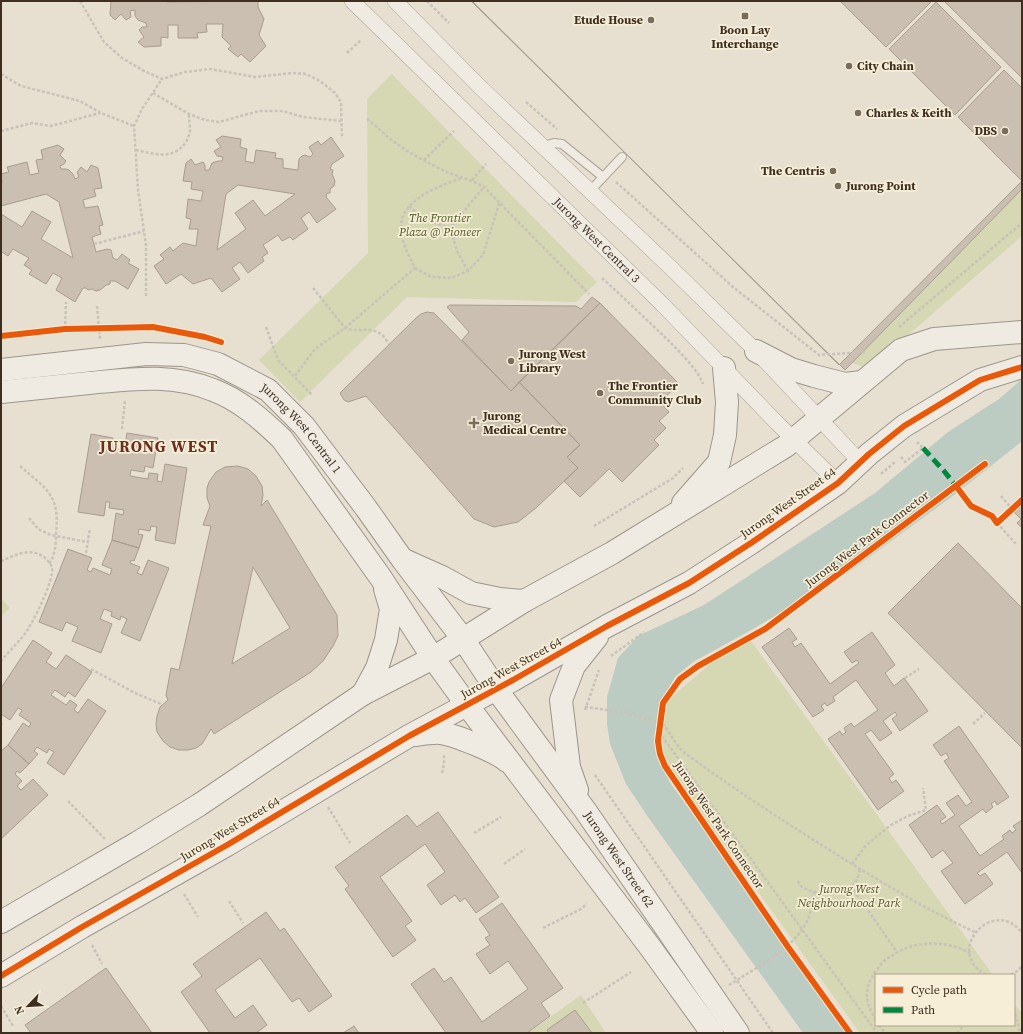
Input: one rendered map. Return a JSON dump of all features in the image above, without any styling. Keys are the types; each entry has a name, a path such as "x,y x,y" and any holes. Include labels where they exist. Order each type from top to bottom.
{"street":[{"name":"Jurong West Central 3","path":"352,1 663,305 794,440 838,483"},
{"path":"395,1 480,87 668,264 756,351 860,462"},
{"path":"1,922 199,805 364,694 433,658 524,601 612,553 786,446 901,350 934,339 1022,332"},
{"path":"756,351 791,370 845,384 862,382"},
{"name":"Jurong West Central 1","path":"1,370 146,354 184,355 218,364 268,390 304,426 366,508 402,559 464,639 496,689"},
{"name":"Jurong West Street 64","path":"1,976 82,927 227,845 409,736 607,626 689,583 751,543 838,483 869,454 904,426 980,380 1022,367"},
{"path":"672,516 719,462 725,435 727,402 724,368"},
{"name":"Jurong West Central 1","path":"1,392 144,378 182,380 213,390 250,410 282,439 381,578 433,658 467,705"},
{"path":"402,559 471,593 500,599 524,601"},
{"path":"364,694 377,668 386,640 391,609 381,578"},
{"path":"585,810 569,767 561,700 574,666 607,626"},
{"name":"Jurong West Street 62","path":"496,689 585,810 738,1033"},
{"name":"Jurong West Street 62","path":"467,705 650,947 712,1033"},
{"path":"409,736 440,733 461,738 501,756 518,771"}],"lane":[{"path":"543,146 554,143 562,144 605,175"},
{"path":"590,191 622,157"}],"path":[{"path":"80,1 104,42 122,58 144,71 162,79"},
{"path":"427,1 449,23"},
{"path":"347,53 361,40"},
{"path":"146,296 146,246 138,190 134,126 142,109 162,79 185,72 210,69 255,77 292,73 306,74 320,80 335,93 341,102 342,138"},
{"path":"1,74 21,86 80,101 101,113 134,126"},
{"path":"153,93 189,114 205,120 219,122 259,111 283,111 303,117 341,121"},
{"path":"526,102 560,132"},
{"path":"1,131 32,123 51,126 101,113"},
{"path":"136,150 167,154 182,147 188,140 190,131 189,114"},
{"path":"367,119 394,142 424,160 462,178 472,180 484,187 589,294"},
{"path":"424,160 454,131"},
{"path":"472,180 486,164"},
{"path":"605,175 733,287 819,355 857,354 870,352"},
{"path":"462,178 424,194 409,206 401,222 401,236 415,268 431,277 451,278 468,271 483,255 500,202"},
{"path":"450,228 484,187"},
{"path":"409,206 424,218 450,228"},
{"path":"894,332 1022,223"},
{"path":"450,228 457,251 468,271"},
{"path":"94,244 144,231"},
{"path":"295,376 315,349 346,328 415,268"},
{"path":"602,278 643,315 687,360 702,380 704,387"},
{"path":"313,288 346,328 351,330 370,329 380,334 390,344"},
{"path":"58,330 69,329 66,302"},
{"path":"97,306 96,328 101,359"},
{"path":"266,327 278,360 312,395"},
{"path":"96,328 107,328"},
{"path":"122,429 126,393 123,380"},
{"path":"901,457 905,462 923,448 918,443 913,448"},
{"path":"875,478 907,452"},
{"path":"594,526 673,478 688,464"},
{"path":"20,466 52,496 56,506 58,518 56,536 53,557 49,564"},
{"path":"949,491 962,482"},
{"path":"956,486 971,506"},
{"path":"1001,496 1012,509"},
{"path":"997,523 1022,500"},
{"path":"992,516 1016,544"},
{"path":"29,518 38,529 51,535 87,542"},
{"path":"86,553 90,528"},
{"path":"1,561 28,552 38,553 47,559 52,568 51,581 33,619 24,634 1,661"},
{"path":"608,658 644,632"},
{"path":"91,669 136,694 161,704"},
{"path":"905,678 919,669"},
{"path":"584,714 585,707 599,670"},
{"path":"585,707 628,713 660,720 666,726 682,751 776,815 860,869 924,907 975,932"},
{"path":"973,724 985,714"},
{"path":"658,741 660,720"},
{"path":"659,732 877,1033"},
{"path":"442,773 444,754"},
{"path":"594,772 773,1033"},
{"path":"852,864 866,845 890,826 908,816 926,810 923,788"},
{"path":"68,801 108,842"},
{"path":"324,801 350,843"},
{"path":"474,833 501,817"},
{"path":"504,864 525,849"},
{"path":"798,881 802,888 814,892 836,893 856,882 860,869"},
{"path":"851,886 896,952"},
{"path":"182,890 198,917"},
{"path":"747,973 788,947 810,917 814,892"},
{"path":"228,901 243,923"},
{"path":"543,928 581,910 587,904"},
{"path":"979,973 973,963 970,953 970,942 975,932 983,925 992,921 1003,921 1013,924 1022,932"},
{"path":"783,941 792,954"},
{"path":"875,1018 869,1008 866,991 870,980 883,961 896,952 915,945 932,943 960,947 970,953"},
{"path":"91,944 102,964"},
{"path":"1013,974 1022,965"},
{"path":"583,1003 631,972"},
{"path":"1,1006 13,1026"},
{"path":"1015,1013 1020,1033"}],"green space":[{"name":"The Frontier Plaza @ Pioneer","path":"392,74 597,282 576,302 407,297 300,402 259,360 368,253 367,99"},
{"path":"1022,180 1022,236 869,369 845,360"},
{"path":"1,598 10,608 1,616"},
{"name":"Jurong West Neighbourhood Park","path":"751,641 992,974 875,974 875,1026 1015,1026 1015,1004 1022,1014 1022,1033 860,1033 667,764 661,743 667,701 716,659"},
{"path":"581,995 606,1033 528,1033"}],"shaded area":[{"path":"1022,379 1021,442 958,492 849,572 753,629 693,662 675,677 660,703 655,735 655,749 658,759 671,784 852,1033 803,1033 626,784 610,744 607,724 607,697 618,658 638,636 704,605 875,493 948,432 999,399"}],"building":[{"path":"111,1 258,1 258,7 264,19 259,35 266,46 250,62 241,54 238,57 228,49 231,46 222,37 223,24 206,24 207,32 197,33 198,38 178,38 178,25 168,25 168,38 161,37 161,46 144,47 138,42 144,37 139,30 142,27 147,27 146,23 138,20 135,16 135,10 130,11 131,17 126,20 121,14 115,20 110,15"},
{"name":"The Centris","path":"471,1 944,1 1022,78 1022,189 845,370"},
{"name":"The Centris","path":"472,1 1022,1 1022,181 839,365"},
{"path":"840,1 932,1 886,47"},
{"path":"936,2 1001,67 955,115 889,49"},
{"path":"1004,70 1022,88 1022,181 958,117"},
{"path":"222,136 241,139 240,147 247,149 245,161 254,163 256,150 276,153 275,158 283,159 283,168 298,170 299,159 305,155 310,157 313,154 309,147 318,141 321,145 331,137 344,156 332,164 330,169 333,170 332,174 335,181 334,186 330,189 330,193 327,193 326,197 336,209 317,223 309,212 301,218 308,229 293,240 290,237 282,241 278,235 263,245 268,253 262,257 264,261 248,273 240,262 232,268 240,279 222,292 211,278 193,284 181,274 166,284 154,266 164,259 160,255 170,247 173,251 183,243 196,246 198,229 189,229 191,219 186,218 188,199 201,201 203,191 191,189 192,182 183,181 186,163 191,159 195,165 203,162 205,165 205,170 209,170 212,163 222,161 223,157 217,156 214,151 221,147 216,140","holes":["238,185 295,194 265,216 253,200 235,213 246,229 217,250 226,194"]},
{"path":"58,145 64,149 60,155 66,161 60,166 61,169 69,170 75,179 79,177 77,172 81,167 87,172 91,165 98,168 102,188 94,189 96,196 83,200 85,208 98,206 103,225 99,226 101,234 92,237 96,252 107,249 111,250 113,258 117,260 122,254 130,260 128,263 139,269 128,289 115,281 110,281 110,284 106,285 100,290 96,291 83,288 75,302 56,290 62,278 53,273 46,284 29,274 32,270 24,265 29,258 13,249 8,256 2,252 1,254 1,214 22,227 32,211 51,222 41,239 73,258 59,202 46,194 1,206 1,174 9,172 7,167 27,162 30,175 39,173 36,160 43,159 41,150"},
{"name":"Jurong West Library","path":"592,297 600,303 511,391 462,340 469,332 447,307 450,305 576,306 581,309"},
{"name":"The Frontier Community Club","path":"600,303 679,384 660,402 669,412 659,421 666,428 654,440 659,445 622,482 609,469 580,497 564,481 578,468 567,457 580,445 519,382"},
{"name":"Jurong Medical Centre","path":"427,312 434,313 511,391 519,382 580,445 567,457 578,468 536,508 518,522 494,527 474,519 366,396 348,402 344,400 340,393 416,318"},
{"path":"127,433 158,438 153,468 145,466 144,472 131,470 130,476 148,479 149,473 158,474 157,481 162,482 165,464 187,468 175,544 155,540 157,527 151,526 150,531 139,529 138,534 143,535 139,548 112,540 116,513 123,515 124,510 109,508 110,502 106,502 104,516 78,512 91,434 113,438 112,448 124,450"},
{"path":"238,466 248,469 256,476 262,486 263,495 261,506 267,500 337,615 338,636 323,661 311,672 214,734 211,729 202,744 196,748 179,750 170,747 163,741 157,732 157,716 160,707 168,700 166,695 171,668 179,670 211,526 203,525 210,506 207,498 207,488 216,472 225,467","holes":["253,567 290,628 232,664"]},
{"path":"1022,502 1022,528 1017,523 1021,519 1013,511"},
{"path":"112,540 139,548 134,561 131,560 130,563 140,567 137,573 142,575 148,560 169,568 140,641 121,633 127,619 121,616 120,620 111,616 112,612 104,609 100,619 112,624 101,653 72,641 78,627 66,622 62,631 39,622 68,549 92,558 87,570 91,572 93,568 110,575 112,569 102,565"},
{"path":"958,543 1022,608 1022,748 888,613"},
{"path":"789,628 797,639 792,642 795,647 801,643 830,684 859,663 857,660 852,663 844,652 872,632 895,665 885,673 894,686 904,678 928,711 900,731 892,719 897,715 895,712 883,721 892,733 880,741 871,730 865,734 894,774 889,778 892,783 896,780 904,791 878,810 828,739 840,731 842,735 846,732 844,728 851,723 854,727 878,710 856,680 833,697 835,701 827,706 825,703 821,706 824,710 813,717 762,647"},
{"path":"33,640 52,653 46,662 56,669 66,655 92,672 75,697 68,692 65,697 55,690 51,695 66,705 70,700 77,705 74,710 78,713 88,699 106,711 64,775 47,763 54,752 49,749 47,753 37,747 34,751 38,754 29,764 8,745 23,723 29,727 31,723 19,715 22,710 18,708 10,720 1,714 1,688"},
{"path":"959,726 1009,797 997,805 995,801 991,804 993,807 986,813 983,809 959,826 980,856 1004,839 1002,836 1010,830 1012,833 1016,830 1013,826 1022,820 1022,873 1007,852 977,873 980,876 985,873 993,884 965,904 941,871 953,863 943,850 932,858 909,825 937,805 946,817 940,821 942,824 955,815 946,803 958,795 966,806 972,802 944,761 949,758 946,753 941,756 933,745"},
{"path":"8,745 29,764 20,773 17,771 15,774 22,781 17,786 21,790 33,779 48,795 1,839 1,751"},
{"path":"438,812 499,897 476,913 465,898 460,902 455,895 441,905 427,885 445,872 425,844 380,877 412,921 405,926 416,940 393,957 345,889 349,886 335,867 407,815 417,827"},
{"path":"502,903 563,988 541,1003 550,1016 527,1033 446,1033 411,984 434,968 444,982 451,977 482,1022 528,989 508,961 490,974 476,954 490,945 485,938 490,935 479,919"},
{"path":"266,912 280,931 284,928 332,996 309,1012 299,998 292,1002 260,958 215,990 235,1018 253,1005 267,1025 256,1033 210,1033 181,992 202,976 193,964"},
{"path":"106,968 152,1033 31,1033 25,1025"},
{"path":"575,1010 592,1033 549,1033 547,1030"},
{"path":"354,1026 359,1033 343,1033"}],"marked path":[{"path":"923,448 956,486"}],"cycle path":[{"path":"1,336 65,329 153,327 205,337 221,342"},
{"path":"1,976 82,927 227,845 409,736 513,680 607,626 689,583 751,543 838,483 869,454 904,426 980,380 1022,367"},
{"name":"Jurong West Park Connector","path":"850,1033 788,947 665,766 660,754 658,741 663,703 680,679 698,666 765,629 985,464"},
{"path":"956,486 971,506 992,516 997,523 1022,500"}],"place":[{"name":"Boon Lay Interchange","path":"745,16"},
{"name":"Etude House","path":"651,20"},
{"name":"City Chain","path":"849,66"},
{"name":"Charles & Keith","path":"858,113"},
{"name":"DBS","path":"1005,131"},
{"name":"The Centris","path":"833,171"},
{"name":"Jurong Point","path":"838,186"},
{"name":"Jurong West Library","path":"511,361"},
{"name":"The Frontier Community Club","path":"600,393"},
{"name":"Jurong Medical Centre","path":"474,423"}],"district":[{"name":"JURONG WEST","path":"159,446"}]}
